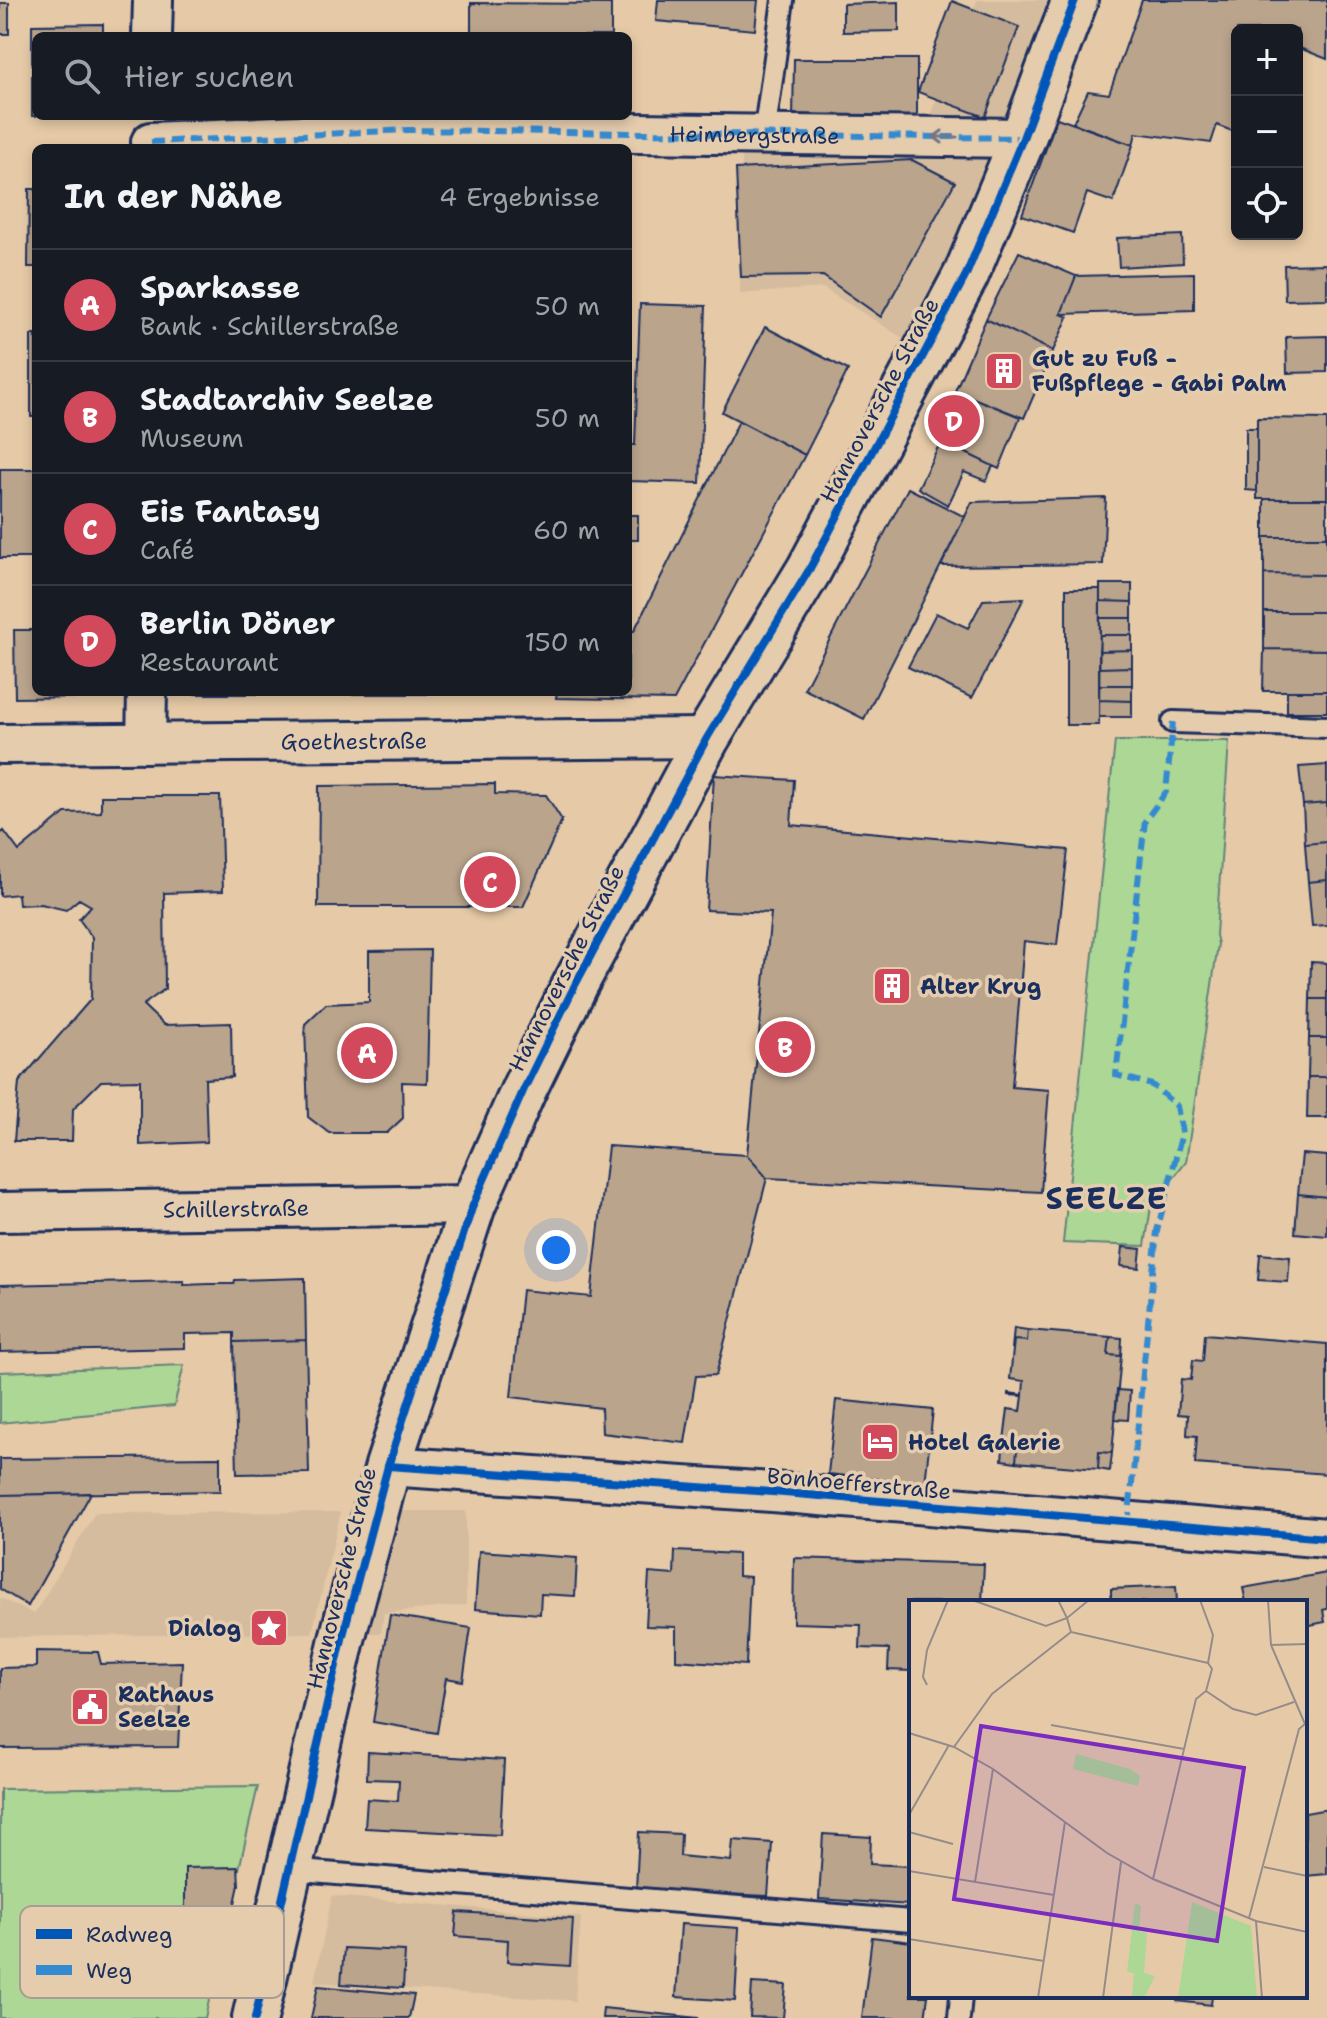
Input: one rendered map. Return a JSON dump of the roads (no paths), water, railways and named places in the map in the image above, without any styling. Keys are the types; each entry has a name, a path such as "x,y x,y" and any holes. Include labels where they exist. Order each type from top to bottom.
{"street":[{"path":"152,32 153,0"},
{"name":"Hannoversche Straße","path":"280,1906 342,1639 388,1466 473,1205 524,1089 575,985 707,738 809,570 966,275 1023,138 1075,0"},
{"name":"Heimbergstraße","path":"151,135 409,130 629,144 781,136 1023,138"},
{"path":"146,743 147,696"},
{"name":"Goethestraße","path":"0,744 707,738"},
{"name":"Schillerstraße","path":"0,1212 473,1205"},
{"name":"Bonhoefferstraße","path":"388,1466 772,1492 1327,1538"},
{"name":"Hannoversche Straße","path":"255,2018 259,1998"}],"lane":[{"path":"781,136 783,0"},
{"path":"1173,722 1327,727"},
{"path":"288,1870 909,1921"},
{"path":"959,2018 961,1998"}],"place":[{"name":"Gut zu Fuß - Fußpflege - Gabi Palm","path":"1004,371"},
{"name":"Berlin Döner","path":"954,421"},
{"name":"Eis Fantasy","path":"490,882"},
{"name":"Alter Krug","path":"892,986"},
{"name":"Stadtarchiv Seelze","path":"785,1047"},
{"name":"Sparkasse","path":"367,1053"},
{"name":"Hotel Galerie","path":"880,1442"},
{"name":"Dialog","path":"269,1628"},
{"name":"Rathaus Seelze","path":"90,1707"}],"district":[{"name":"SEELZE","path":"1107,1199"}]}
